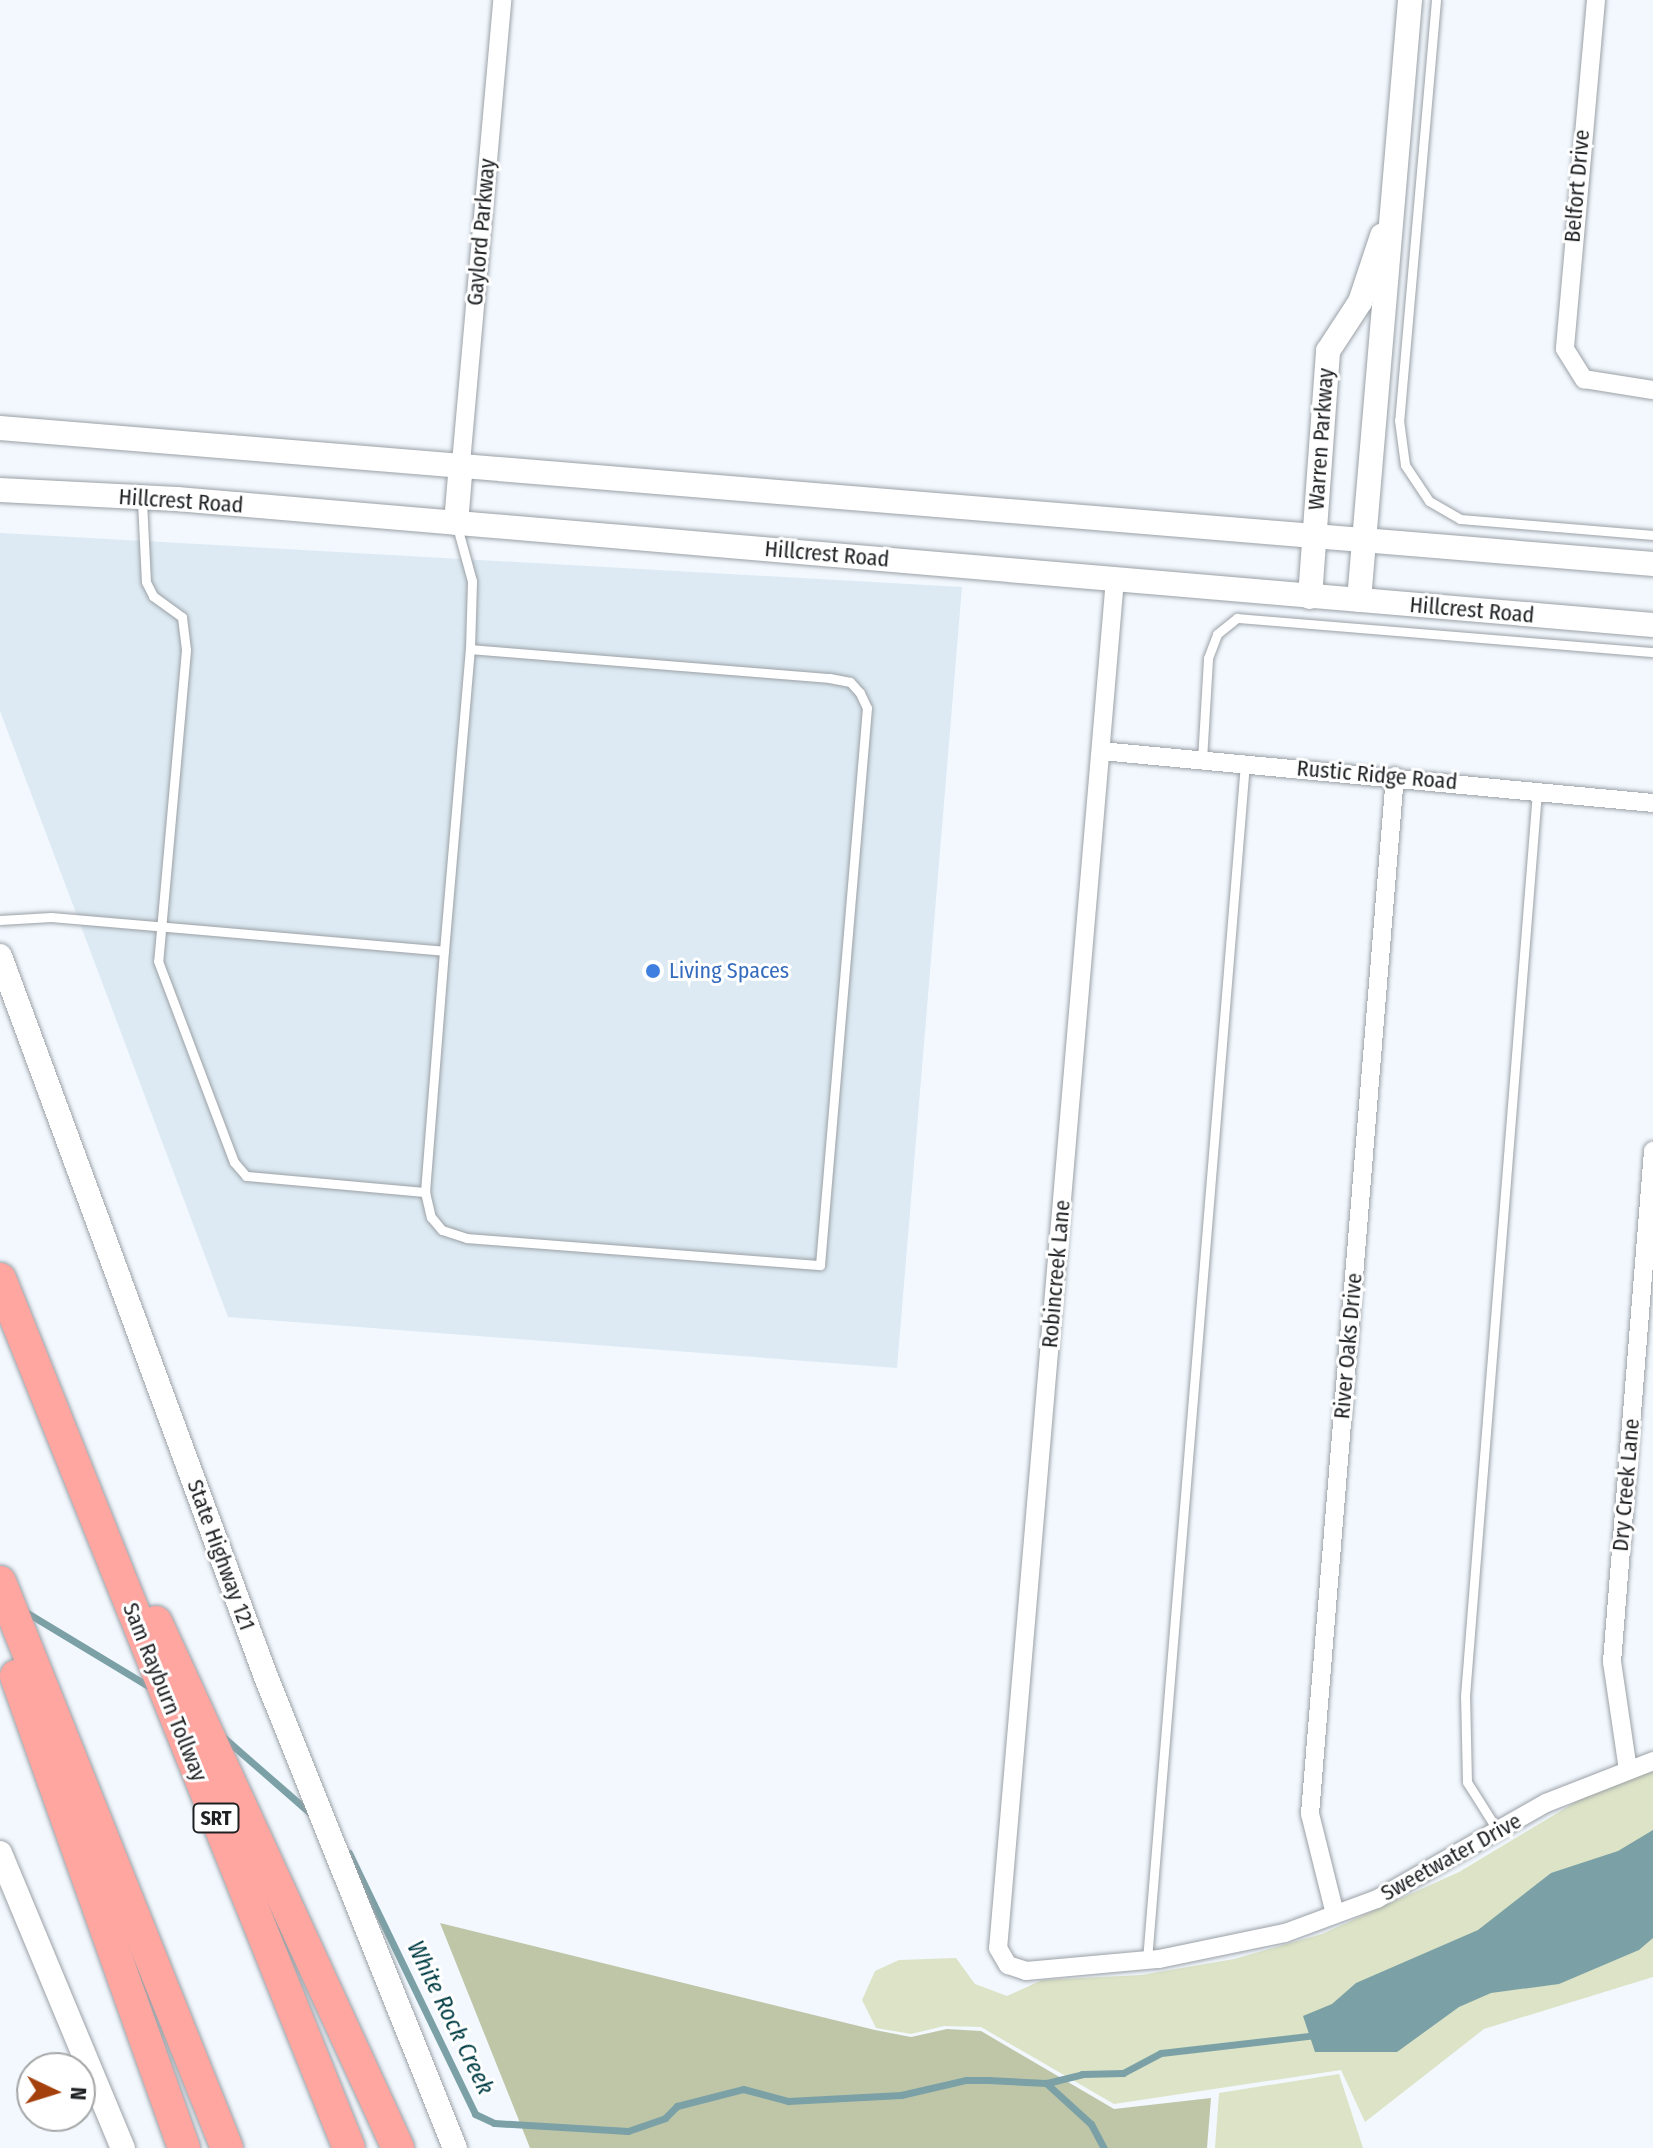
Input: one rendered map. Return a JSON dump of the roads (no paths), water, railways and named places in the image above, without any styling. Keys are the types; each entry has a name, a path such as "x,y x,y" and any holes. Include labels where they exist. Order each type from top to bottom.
{"highway":[{"name":"Sam Rayburn Tollway","path":"0,1279 344,2136"},
{"path":"93,1512 171,1648 398,2148"},
{"path":"0,1582 227,2148"},
{"path":"0,1599 17,1680 184,2148"}],"main road":[{"name":"Warren Parkway","path":"1359,600 1410,0"},
{"name":"Warren Parkway","path":"1310,597 1328,351 1360,302 1395,200"},
{"path":"0,428 461,463 1653,564"},
{"path":"456,523 461,463"},
{"name":"Hillcrest Road","path":"0,490 142,497 1653,625"},
{"name":"State Highway 121","path":"0,956 266,1677 455,2148"},
{"path":"0,1853 123,2148"}],"street":[{"name":"Gaylord Parkway","path":"461,463 502,0"},
{"name":"Belfort Drive","path":"1596,0 1564,321 1565,349 1575,370 1584,379 1653,390"},
{"name":"Robincreek Lane","path":"1008,1965 998,1948 1115,579"},
{"name":"Rustic Ridge Road","path":"1101,751 1395,776 1653,803"},
{"name":"River Oaks Drive","path":"1335,1914 1310,1814 1395,776"},
{"name":"Dry Creek Lane","path":"1628,1770 1612,1662 1653,1151"},
{"name":"Sweetwater Drive","path":"1008,1965 1026,1971 1147,1960 1285,1933 1431,1872 1572,1790 1653,1761"}],"lane":[{"path":"1436,0 1399,420 1405,465 1429,501 1460,519 1653,535"},
{"path":"142,497 146,582 153,596 182,617 186,650 158,961 234,1162 246,1176 425,1192"},
{"path":"456,523 472,581 470,649 425,1192 431,1217 442,1230 467,1238 820,1265 867,708 860,693 850,682 829,678 470,649"},
{"path":"1202,760 1208,658 1217,634 1237,618 1653,652"},
{"path":"1147,1960 1245,763"},
{"path":"1498,1831 1467,1782 1465,1696 1537,791"},
{"path":"0,920 51,917 444,951"}],"water":[{"path":"1653,1830 1653,1938 1639,1950 1559,1984 1491,1993 1459,2007 1397,2052 1315,2052 1303,2016 1332,2004 1356,1983 1478,1930 1551,1873 1618,1851"}],"waterway":[{"name":"White Rock Creek","path":"24,1611 150,1687"},
{"name":"White Rock Creek","path":"223,1737 310,1813"},
{"name":"White Rock Creek","path":"349,1853 475,2114 494,2123 628,2131 665,2118 677,2106 743,2089 788,2101 901,2095 966,2080 988,2080 1046,2083 1091,2124 1104,2148"},
{"path":"1047,2083 1082,2074 1123,2073 1161,2053 1309,2036"}],"place":[{"name":"Living Spaces","path":"653,971"}]}
